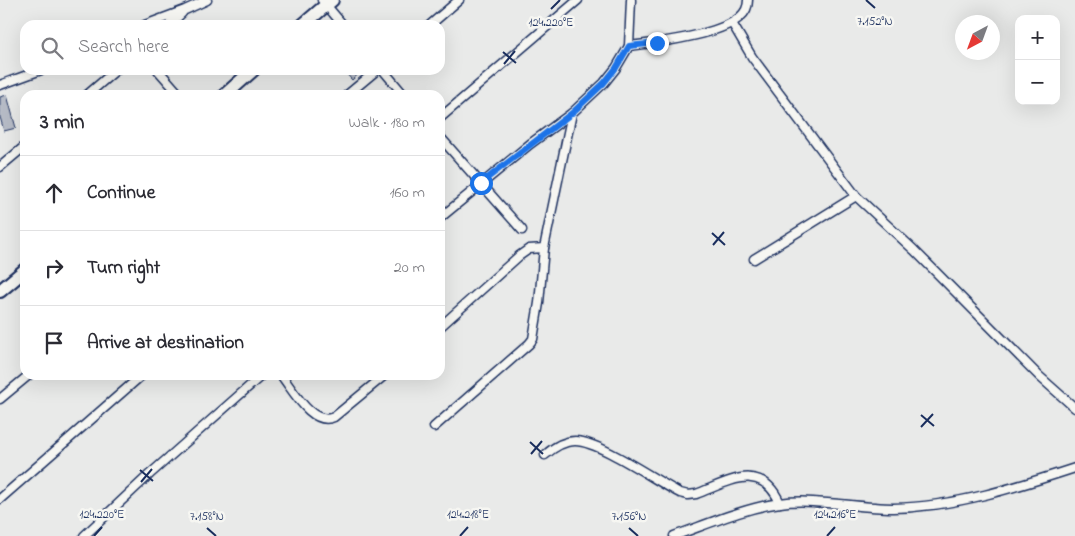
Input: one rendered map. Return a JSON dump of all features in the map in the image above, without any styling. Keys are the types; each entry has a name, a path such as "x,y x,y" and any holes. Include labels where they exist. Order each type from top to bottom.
{"main road":[{"path":"308,20 326,2"},
{"path":"231,90 247,75"},
{"path":"0,291 20,274"}],"street":[{"path":"159,20 208,0"},
{"path":"436,20 459,0"},
{"path":"445,114 578,0"},
{"path":"445,214 481,183 572,113 604,83 616,68 629,46 631,0"},
{"path":"629,46 674,40 732,23 745,12 748,0"},
{"path":"326,2 339,20"},
{"path":"175,20 186,10"},
{"path":"732,23 752,57 856,196 914,250 1039,376 1075,408"},
{"path":"0,86 28,75"},
{"path":"93,90 110,75"},
{"path":"162,75 176,90"},
{"path":"353,90 371,75"},
{"path":"387,75 400,90"},
{"path":"434,427 533,339 539,303 544,248 572,113"},
{"path":"445,143 522,230"},
{"path":"0,167 20,150"},
{"path":"754,259 856,196"},
{"path":"445,323 528,249 544,248"},
{"path":"0,399 23,380"},
{"path":"0,487 3,497 136,380"},
{"path":"84,536 150,474 256,380"},
{"path":"285,380 312,414 324,420 334,417 379,380"},
{"path":"544,455 553,447 565,442 577,441 587,443 680,493 696,494 743,478 753,477 762,479 770,486 780,503"},
{"path":"674,536 735,515 780,503 799,502 892,508 922,506 972,497 1075,468"}],"building":[{"path":"348,75 358,75 352,80"},
{"path":"7,95 16,128 4,131 0,117 0,97"}],"route":[{"path":"481,183 572,113 604,83 616,68 629,46 657,43"}]}
